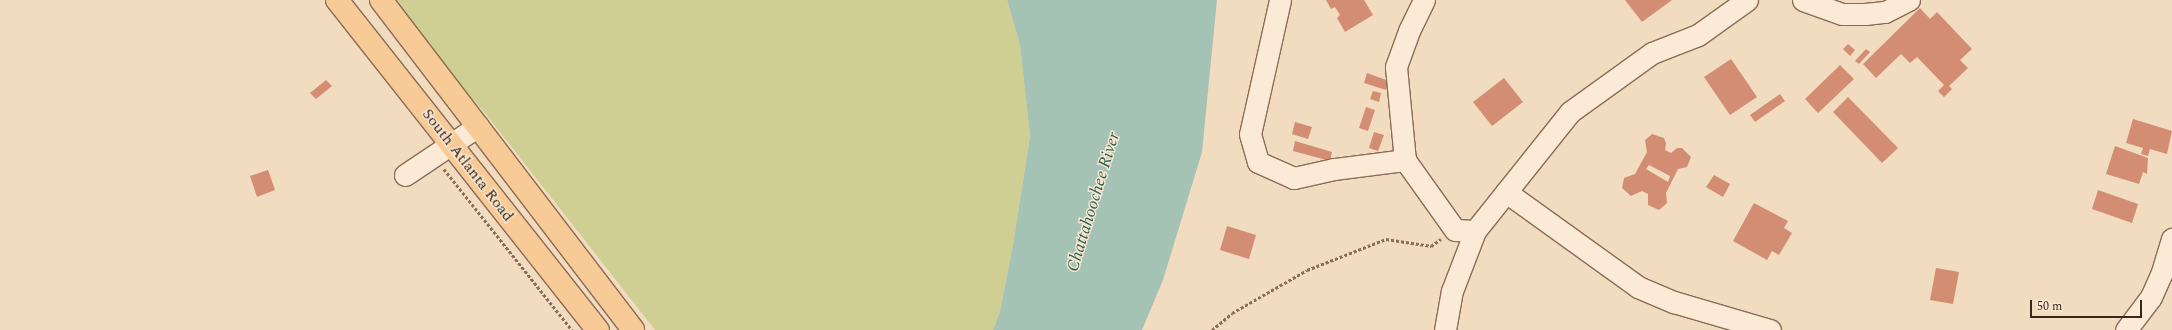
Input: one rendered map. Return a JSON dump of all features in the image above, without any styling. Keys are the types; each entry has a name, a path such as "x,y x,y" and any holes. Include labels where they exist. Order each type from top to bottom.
{"main road":[{"name":"South Atlanta Road","path":"337,0 598,330"},
{"name":"South Atlanta Road","path":"381,0 633,330"}],"street":[{"path":"1280,0 1250,134 1258,162 1294,178 1334,169 1406,160"},
{"path":"1424,0 1409,31 1396,67 1406,160 1465,230"},
{"path":"1445,330 1465,230 1506,192 1570,112 1652,52 1698,35 1746,0"},
{"path":"1803,0 1842,14 1885,12 1909,0"},
{"path":"406,175 478,126"},
{"path":"1506,192 1638,287 1674,302 1770,330"},
{"path":"2126,330 2140,315 2167,279 2172,239"}],"path":[{"path":"442,166 558,316 572,330"},
{"path":"1212,330 1232,313 1307,270 1386,239 1431,246 1465,230"}],"shaded area":[{"path":"385,0 1007,0 1020,45 1030,136 1013,245 1000,311 993,330 655,330 485,113"}],"water":[{"name":"Chattahoochee River","path":"1007,0 1217,0 1202,152 1163,280 1142,330 993,330 1000,311 1013,245 1030,136 1020,45"}],"building":[{"path":"1326,0 1364,0 1373,15 1345,32 1337,18 1340,15 1335,7 1331,9"},
{"path":"1625,0 1672,0 1642,22"},
{"path":"1920,8 1930,19 1937,12 1972,49 1960,60 1968,68 1949,86 1952,89 1944,97 1938,91 1944,85 1917,57 1910,63 1901,54 1876,78 1863,64"},
{"path":"1848,44 1855,50 1850,56 1843,49"},
{"path":"1866,49 1870,52 1859,64 1855,61"},
{"path":"1731,59 1757,97 1730,115 1704,77"},
{"path":"1840,65 1854,79 1818,113 1805,99"},
{"path":"1367,73 1389,81 1386,90 1364,83"},
{"path":"1504,78 1523,102 1492,126 1473,102"},
{"path":"326,80 332,86 316,99 310,93"},
{"path":"1373,91 1381,93 1379,102 1370,99"},
{"path":"1780,94 1785,101 1755,122 1750,115"},
{"path":"1848,97 1898,148 1882,163 1833,112"},
{"path":"1366,107 1375,110 1368,131 1359,128"},
{"path":"2133,119 2172,131 2167,154 2150,149 2148,156 2141,154 2143,148 2126,143"},
{"path":"1295,122 1312,127 1308,139 1292,134"},
{"path":"1374,132 1384,135 1378,151 1369,148"},
{"path":"1652,134 1664,138 1666,143 1665,150 1671,153 1677,148 1682,148 1691,157 1687,167 1678,169 1666,193 1667,203 1659,210 1648,205 1648,194 1642,191 1631,196 1622,188 1624,178 1635,174 1647,152 1645,140","holes":["1649,165 1670,176 1668,182 1646,169"]},
{"path":"1295,141 1332,152 1330,161 1293,151"},
{"path":"2115,146 2148,158 2147,174 2143,172 2139,184 2106,174"},
{"path":"268,170 275,190 257,197 250,176"},
{"path":"1714,175 1730,184 1723,197 1706,187"},
{"path":"2098,190 2138,204 2132,223 2092,209"},
{"path":"1754,203 1788,221 1784,228 1792,233 1779,255 1772,251 1767,260 1733,241"},
{"path":"1227,226 1256,235 1249,259 1220,250"},
{"path":"1936,268 1959,272 1953,304 1930,300"}]}
